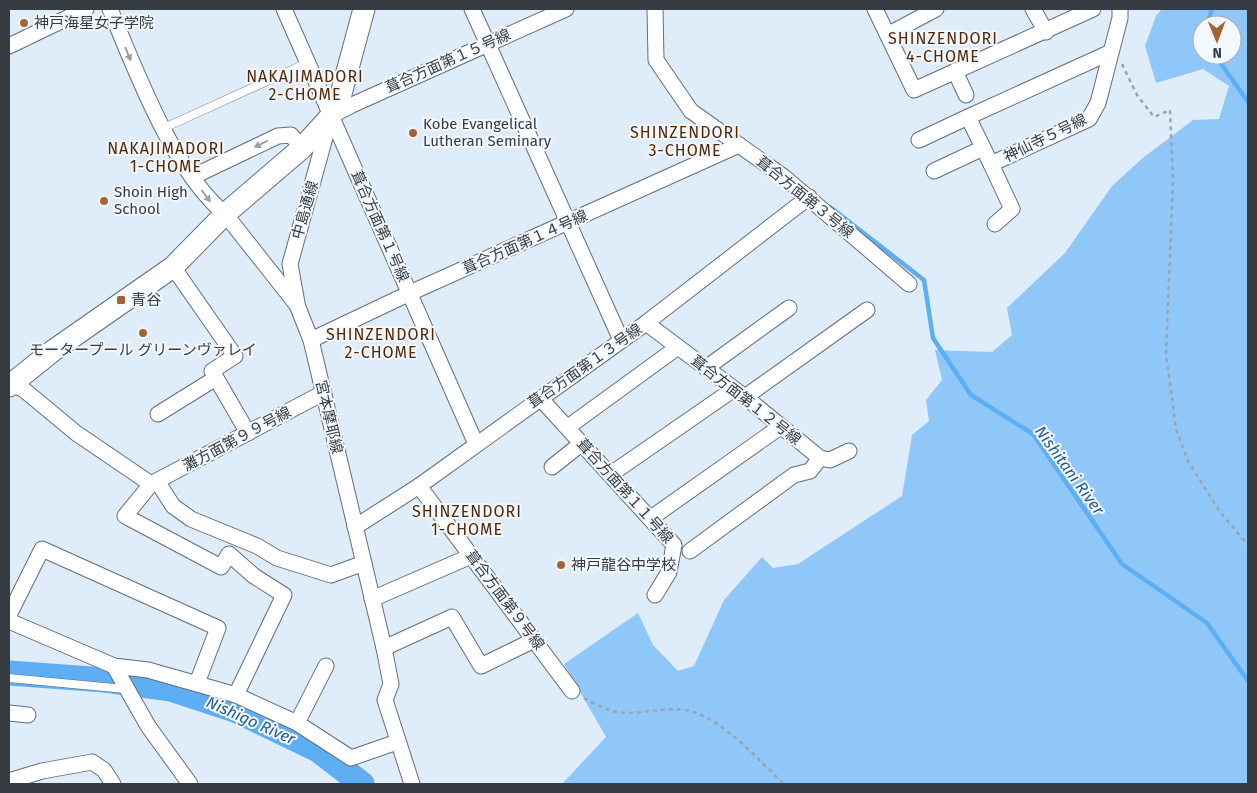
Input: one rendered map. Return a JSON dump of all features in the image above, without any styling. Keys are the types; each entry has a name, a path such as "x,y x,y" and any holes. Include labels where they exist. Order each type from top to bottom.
{"street":[{"path":"9,46 86,9"},
{"name":"宮本摩耶線","path":"110,9 139,78 184,166 211,202 225,214 297,304 311,340 384,648 391,684 385,700 412,784"},
{"name":"葺合方面第１号線","path":"284,9 476,444"},
{"path":"9,385 54,350 173,267 225,214 302,148 331,116 342,94 364,9"},
{"path":"472,9 621,340"},
{"name":"葺合方面第１５号線","path":"331,116 566,9"},
{"name":"葺合方面第３号線","path":"655,9 656,60 691,111 809,197 909,284"},
{"path":"875,9 889,34 914,90 1046,32 1093,9"},
{"path":"889,34 936,9"},
{"path":"1033,9 1046,32"},
{"name":"神仙寺５号線","path":"968,117 991,164 1089,119 1098,103 1120,18 1120,9"},
{"path":"919,140 1111,52"},
{"path":"955,72 966,95"},
{"name":"中島通線","path":"297,304 290,264 331,116"},
{"path":"192,177 278,136 291,135 302,148"},
{"name":"葺合方面第１４号線","path":"311,340 410,293 568,224 739,145"},
{"path":"934,171 983,148"},
{"path":"991,164 1012,209 995,224"},
{"name":"葺合方面第１３号線","path":"355,527 419,486 646,323 809,197"},
{"path":"173,267 235,356 212,371 248,433"},
{"path":"706,368 789,308"},
{"path":"611,474 867,310"},
{"name":"葺合方面第１２号線","path":"646,323 740,393 820,458"},
{"path":"568,427 678,347"},
{"path":"158,414 216,378"},
{"path":"9,385 23,389 76,433 154,482 173,506 191,519 257,546 276,558 331,575 364,563"},
{"name":"灘方面第９９号線","path":"154,482 323,394"},
{"name":"葺合方面第１１号線","path":"540,398 674,545 669,572 655,595"},
{"path":"651,518 780,427"},
{"path":"552,467 582,443"},
{"path":"690,551 794,475 810,471 820,458 830,460 849,451"},
{"path":"154,482 126,516 221,568 229,554 254,576 284,595 236,695"},
{"name":"葺合方面第９号線","path":"419,486 572,691"},
{"path":"9,615 42,549 218,628 197,683"},
{"path":"372,599 472,556"},
{"path":"384,648 452,617 481,666 534,640"},
{"path":"9,621 115,669 148,670 236,695 297,723 351,758 397,742"},
{"path":"297,723 326,666"},
{"path":"115,669 148,726 190,784"},
{"path":"9,713 28,715"},
{"path":"9,781 45,778 92,762 104,770 113,784"}],"lane":[{"path":"164,128 308,63"},
{"path":"9,678 125,689"}],"path":[{"path":"1111,52 1124,67 1137,95 1154,117 1170,110 1172,180 1166,354 1176,429 1188,461 1220,512 1248,545"},
{"path":"572,691 598,706 625,713 661,708 686,710 714,722 784,784"}],"shaded area":[{"path":"1162,9 1248,9 1248,784 562,784 606,737 564,664 638,613 653,645 678,671 694,666 724,600 762,557 773,568 798,564 902,496 912,435 929,421 926,400 942,380 935,350 992,352 1012,335 1007,308 1065,253 1112,186 1144,157 1193,120 1219,119 1229,86 1203,69 1156,83 1145,46 1156,16"}],"waterway":[{"path":"1210,15 1212,9"},
{"path":"1222,65 1248,102"},
{"name":"Nishitani River","path":"830,207 924,280 933,338 971,395 1033,434 1122,564 1207,623 1248,681"},
{"name":"Nishigo River","path":"9,673 105,680 171,689 235,710 318,750 362,784"}],"place":[{"name":"神戸海星女子学院","path":"24,23"},
{"name":"Kobe Evangelical Lutheran Seminary","path":"413,133"},
{"name":"Shoin High School","path":"104,201"},
{"name":"青谷","path":"121,300"},
{"name":"モータープール グリーンヴァレイ","path":"143,333"},
{"name":"神戸龍谷中学校","path":"561,565"}],"district":[{"name":"SHINZENDORI 4-CHOME","path":"943,47"},
{"name":"NAKAJIMADORI 2-CHOME","path":"305,85"},
{"name":"SHINZENDORI 3-CHOME","path":"685,141"},
{"name":"NAKAJIMADORI 1-CHOME","path":"166,157"},
{"name":"SHINZENDORI 2-CHOME","path":"381,343"},
{"name":"SHINZENDORI 1-CHOME","path":"467,520"}]}
